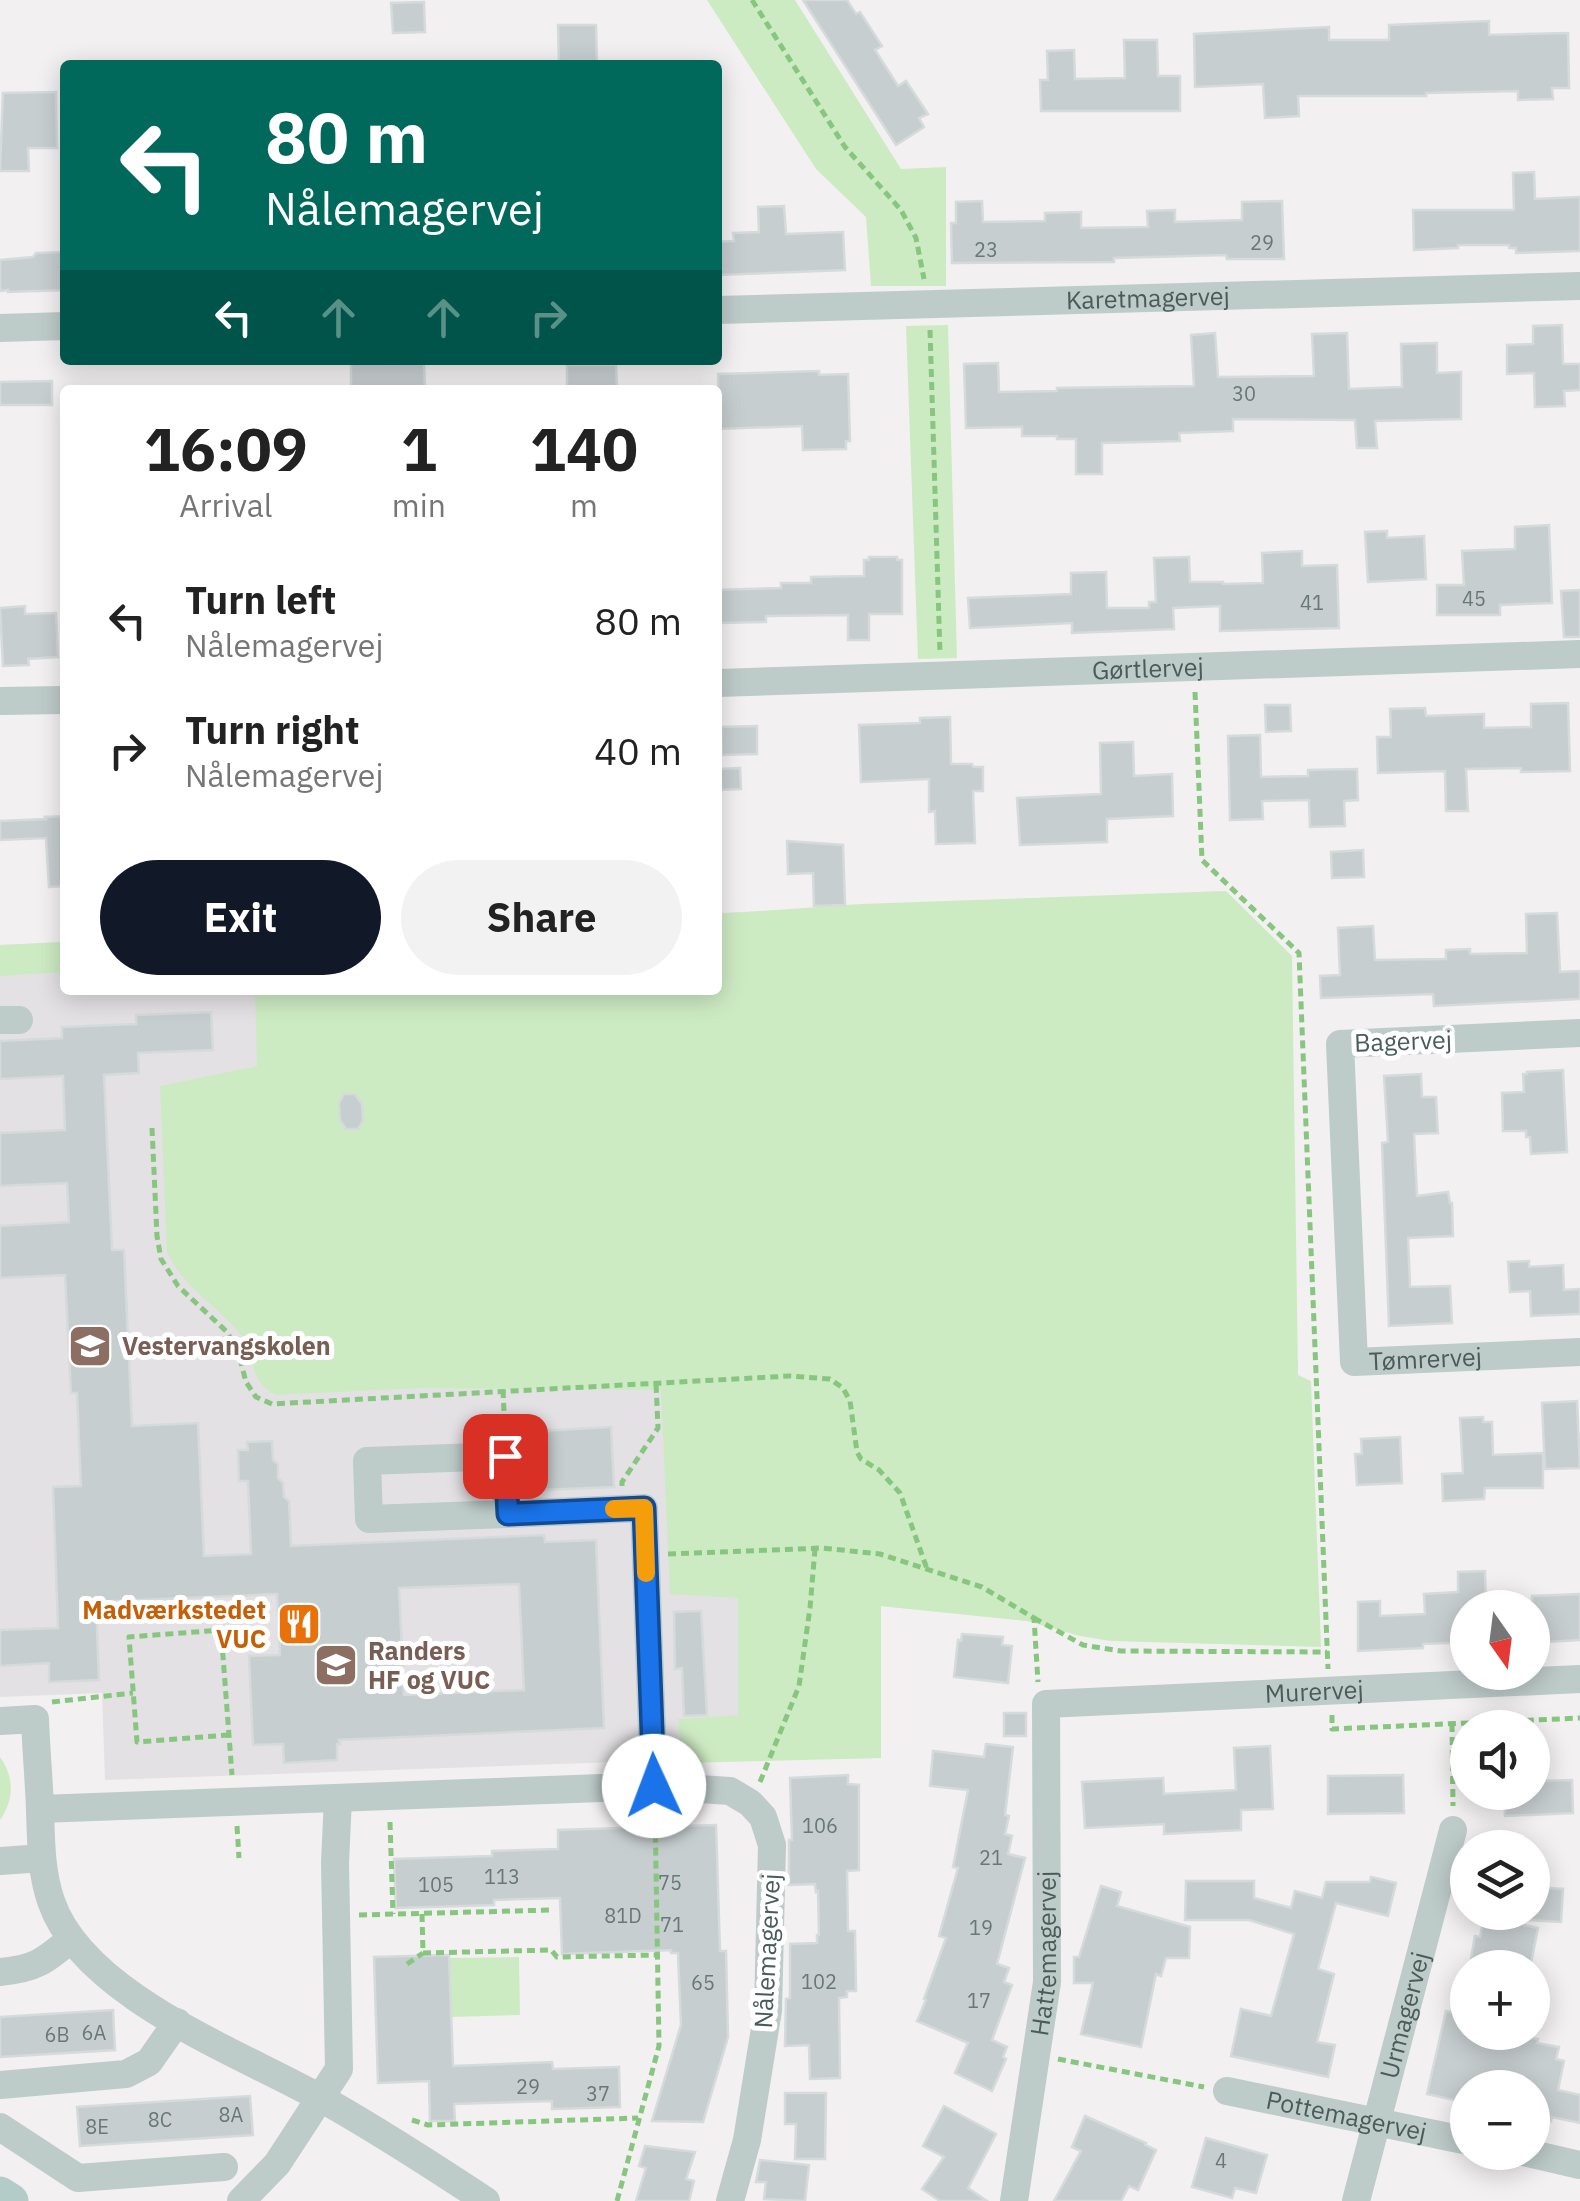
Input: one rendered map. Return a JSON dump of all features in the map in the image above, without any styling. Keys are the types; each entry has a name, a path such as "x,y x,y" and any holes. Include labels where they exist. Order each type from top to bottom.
{"main road":[{"path":"0,2194 11,2201"}],"street":[{"name":"Karetmagervej","path":"722,310 1580,286"},
{"path":"0,328 60,326"},
{"name":"Gørtlervej","path":"722,682 1580,654"},
{"path":"0,701 60,700"},
{"name":"Bagervej","path":"1348,1218 1340,1044 1580,1034"},
{"name":"Tømrervej","path":"1348,1218 1354,1362 1580,1352"},
{"path":"508,1514 505,1456 367,1461 369,1519 508,1514 644,1508 654,1786"},
{"name":"Murervej","path":"1046,1704 1580,1679"},
{"name":"Hattemagervej","path":"1014,2201 1047,1982 1046,1704"},
{"path":"0,1721 35,1719 42,1858 52,1903 72,1940 104,1972 144,2003 322,2098 486,2201"},
{"path":"40,1809 654,1786 730,1791 750,1803"},
{"path":"241,2201 278,2164 339,2069 338,1798"},
{"name":"Nålemagervej","path":"730,2201 747,2140 768,2010 772,1845 763,1816 750,1803"},
{"name":"Urmagervej","path":"1356,2201 1450,1842"},
{"path":"0,1861 42,1858"},
{"path":"0,1972 41,1964 72,1940"},
{"path":"0,2085 126,2074 149,2062 177,2022"},
{"name":"Pottemagervej","path":"1227,2091 1450,2136"},
{"path":"0,2126 78,2178 224,2167"},
{"path":"1550,2158 1580,2165"}],"path":[{"path":"1194,668 1202,860 1299,954 1332,1729 1450,1724"},
{"path":"152,1128 160,1259 178,1286 227,1332 238,1352 246,1382 256,1397 272,1404 656,1382 812,1376 830,1379 843,1388 850,1401 862,1459 879,1470 900,1493 926,1569"},
{"path":"622,1482 658,1428 656,1382"},
{"path":"503,1390 505,1456"},
{"path":"645,1555 815,1549 880,1554 982,1586 1083,1645 1121,1651 1327,1652"},
{"path":"750,1803 799,1686 815,1549"},
{"path":"1034,1618 1038,1686 1046,1704"},
{"path":"229,1735 137,1742 129,1637 221,1630 229,1735 234,1802"},
{"path":"35,1719 54,1701 133,1694"},
{"path":"1550,1719 1580,1718"},
{"path":"617,2201 659,2046 654,1786"},
{"path":"389,1796 393,1914"},
{"path":"1453,1810 1453,1830"},
{"path":"336,1916 552,1910"},
{"path":"422,1914 423,1953"},
{"path":"407,1964 423,1953 551,1950 557,1956 657,1955"},
{"path":"1037,2055 1227,2091"},
{"path":"412,2120 428,2125 639,2118"}],"shaded area":[{"path":"1226,891 1027,1621 881,1606 881,1758 643,1761 105,1780 102,1693 0,1697 0,945 60,942 60,995 722,995 722,913"}],"green space":[{"path":"707,0 795,0 901,169 946,167 946,286 871,286 866,217 816,169"},
{"path":"948,325 957,658 918,659 906,326"},
{"path":"1226,891 1292,956 1298,1375 1311,1381 1321,1647 1110,1641 1027,1621 881,1606 881,1758 682,1763 678,1719 738,1715 738,1598 670,1594 661,1390 420,1388 276,1395 260,1382 241,1335 182,1276 167,1252 160,1086 257,1066 255,995 722,995 722,914 861,904"},
{"path":"60,942 60,972 0,976 0,945"},
{"path":"0,1757 11,1789 0,1820"},
{"path":"519,1957 520,2015 452,2017 449,1958"}],"building":[{"path":"803,0 847,0 856,14 860,12 882,46 875,50 898,86 906,81 928,114 919,118 924,127 896,145"},
{"path":"424,2 425,32 393,33 391,3"},
{"path":"1489,21 1489,35 1568,33 1569,88 1552,88 1553,99 1518,100 1518,91 1298,96 1299,116 1265,118 1263,84 1195,87 1194,34 1329,27 1329,40 1389,40 1389,25"},
{"path":"558,25 596,25 597,60 559,60"},
{"path":"1124,40 1157,40 1158,76 1180,76 1180,111 1041,111 1040,80 1048,80 1047,51 1074,50 1075,79 1125,78"},
{"path":"56,92 57,148 28,148 29,171 0,171 3,93"},
{"path":"1534,172 1535,199 1580,197 1580,251 1516,253 1516,248 1509,245 1414,250 1413,210 1514,210 1513,173"},
{"path":"982,201 983,222 1045,221 1045,213 1081,212 1081,228 1148,227 1147,211 1175,210 1175,222 1242,220 1242,202 1282,201 1284,259 1227,259 1226,255 1114,258 1114,262 952,263 951,223 956,223 956,202"},
{"path":"784,206 786,234 843,232 845,270 722,275 722,242 734,241 733,233 759,232 758,207"},
{"path":"60,252 60,290 0,291 0,260 33,257 36,253"},
{"path":"1562,325 1563,364 1580,364 1580,390 1564,391 1565,406 1535,407 1534,373 1507,374 1507,345 1533,344 1533,326"},
{"path":"1215,333 1218,377 1314,376 1312,334 1347,333 1349,389 1402,387 1401,344 1437,343 1437,373 1461,372 1461,419 1375,421 1377,448 1357,448 1355,420 1233,419 1233,431 1179,433 1180,441 1102,443 1102,474 1076,474 1076,439 1022,436 1022,427 966,428 964,364 998,363 999,392 1194,386 1191,335"},
{"path":"351,365 424,365 425,385 351,385"},
{"path":"567,365 616,365 617,385 567,385"},
{"path":"718,374 848,374 850,441 846,441 846,449 803,450 802,426 722,429 722,385 718,385"},
{"path":"52,381 52,405 0,405 0,382"},
{"path":"1549,525 1552,603 1500,605 1500,615 1437,615 1437,585 1464,585 1462,551 1515,549 1515,527"},
{"path":"1387,531 1387,538 1424,536 1426,579 1368,582 1365,532"},
{"path":"1302,551 1302,566 1337,565 1339,628 1220,631 1220,606 1173,608 1174,629 1072,633 1072,623 970,628 968,598 1071,594 1071,573 1106,572 1107,608 1149,608 1149,602 1156,602 1154,558 1189,557 1190,582 1263,583 1262,553"},
{"path":"864,560 902,560 902,614 869,614 869,640 848,640 848,615 766,616 766,622 722,623 722,590 781,588 781,583 811,583 811,577 864,576"},
{"path":"1580,590 1580,637 1564,637 1561,591"},
{"path":"25,606 25,614 56,613 58,657 28,659 29,665 3,666 0,608"},
{"path":"1568,703 1570,771 1466,769 1468,811 1446,811 1445,771 1378,773 1377,737 1391,737 1390,709 1425,708 1426,716 1484,714 1484,728 1531,727 1531,704"},
{"path":"1265,705 1290,705 1291,731 1266,732"},
{"path":"950,717 951,764 983,767 983,791 973,791 975,843 936,844 935,811 929,812 929,779 861,782 859,725 920,723 920,718"},
{"path":"757,726 757,754 722,755 722,727"},
{"path":"1260,735 1261,777 1308,776 1308,770 1357,769 1358,800 1344,801 1345,826 1310,827 1309,800 1262,801 1263,819 1230,820 1228,736"},
{"path":"1133,742 1134,776 1172,774 1173,816 1107,819 1107,842 1020,845 1017,798 1101,794 1100,743"},
{"path":"740,768 741,789 722,790 722,769"},
{"path":"60,816 60,886 49,887 46,838 0,840 0,821"},
{"path":"787,841 843,845 845,905 814,906 813,873 788,874"},
{"path":"1363,850 1364,877 1332,878 1331,852"},
{"path":"1557,913 1560,972 1580,971 1580,999 1434,1006 1433,994 1321,998 1320,976 1340,975 1338,928 1373,926 1375,960 1446,959 1446,950 1470,949 1470,954 1527,953 1526,914"},
{"path":"211,1012 213,1050 138,1053 139,1073 104,1075 112,1250 124,1250 132,1426 198,1423 204,1556 251,1554 248,1481 239,1481 238,1450 248,1450 247,1442 272,1441 278,1478 289,1501 291,1546 544,1535 545,1542 596,1540 604,1728 339,1740 337,1760 284,1763 283,1744 253,1745 249,1656 280,1655 277,1594 96,1602 99,1680 49,1682 49,1663 0,1666 0,1630 58,1628 53,1487 81,1486 77,1393 71,1393 65,1275 0,1278 0,1226 69,1222 67,1183 0,1186 0,1133 65,1130 63,1076 0,1079 0,1041 62,1038 62,1027 136,1024 136,1015","holes":["519,1584 524,1690 404,1695 399,1588"]},
{"path":"1563,1070 1567,1152 1531,1154 1526,1131 1503,1131 1502,1093 1524,1092 1523,1074 1527,1072"},
{"path":"1421,1074 1422,1097 1436,1097 1438,1133 1414,1134 1417,1196 1448,1192 1453,1236 1408,1238 1410,1287 1450,1286 1452,1323 1389,1326 1382,1143 1388,1142 1384,1076"},
{"path":"344,1094 355,1094 362,1104 363,1120 358,1129 346,1129 340,1120 339,1103"},
{"path":"1529,1261 1529,1267 1563,1265 1564,1290 1580,1289 1580,1314 1531,1316 1530,1291 1510,1292 1508,1262"},
{"path":"1577,1401 1580,1468 1545,1469 1542,1403"},
{"path":"1483,1417 1483,1422 1492,1422 1493,1455 1543,1453 1543,1488 1485,1488 1484,1499 1443,1501 1442,1474 1463,1473 1460,1418"},
{"path":"611,1427 614,1487 542,1490 539,1431"},
{"path":"1400,1437 1402,1483 1357,1485 1355,1454 1362,1454 1361,1439"},
{"path":"1485,1571 1486,1590 1458,1590 1458,1572"},
{"path":"1450,1592 1450,1643 1358,1651 1358,1602 1380,1601 1380,1616 1425,1614 1424,1594"},
{"path":"1580,1594 1580,1640 1550,1642 1550,1595"},
{"path":"701,1611 707,1715 684,1716 682,1668 675,1669 674,1612"},
{"path":"962,1634 1003,1637 1002,1645 1012,1646 1008,1683 954,1677"},
{"path":"1004,1713 1026,1713 1026,1736 1004,1736"},
{"path":"986,1744 1013,1747 1005,1834 1012,1836 1008,1854 1025,1858 997,1964 1009,1968 1004,1982 1012,1985 992,2040 1007,2047 992,2091 955,2073 968,2043 917,2021 946,1938 939,1936 958,1868 953,1867 968,1790 930,1786 933,1751 984,1757"},
{"path":"1270,1746 1273,1809 1241,1810 1241,1830 1164,1834 1164,1824 1085,1828 1082,1782 1163,1778 1164,1794 1236,1790 1234,1748"},
{"path":"848,1775 848,1784 859,1785 859,1870 847,1871 848,1931 855,1931 856,1991 847,1991 847,1997 839,1998 840,2078 810,2079 809,2045 785,2046 790,1944 817,1943 819,1935 815,1884 789,1885 790,1778"},
{"path":"1403,1775 1404,1813 1328,1814 1328,1776"},
{"path":"1572,1780 1573,1813 1505,1816 1505,1810 1550,1810 1550,1781"},
{"path":"716,1825 720,1951 726,1951 728,2037 703,2122 652,2121 681,2025 678,1953 671,1950 562,1954 560,1898 396,1908 394,1859 558,1849 558,1830"},
{"path":"1371,1877 1396,1883 1388,1916 1336,1903 1318,1969 1334,1974 1317,2042 1335,2045 1328,2077 1231,2056 1241,2009 1271,2016 1294,1934 1249,1920 1185,1920 1186,1881 1254,1881 1254,1898 1291,1908 1295,1891 1322,1898 1326,1882 1370,1882"},
{"path":"1101,1886 1121,1892 1117,1906 1190,1927 1189,1958 1166,1958 1161,1976 1156,1974 1141,2047 1081,2034 1093,1983 1074,1983 1074,1957 1079,1957"},
{"path":"1550,1888 1563,1889 1561,1922 1550,1921"},
{"path":"1481,1930 1538,1930 1534,1950 1472,1950 1475,1936 1480,1937"},
{"path":"449,1955 453,2066 552,2062 553,2069 619,2067 620,2107 552,2109 552,2101 454,2104 455,2121 430,2121 429,2081 378,2083 374,1957"},
{"path":"113,2010 115,2050 0,2057 0,2017"},
{"path":"1446,2011 1450,2012 1450,2050 1559,2047 1556,2059 1564,2061 1558,2090 1580,2095 1580,2123 1552,2117 1550,2121 1550,2070 1450,2070 1450,2099 1427,2094"},
{"path":"785,2093 826,2093 825,2159 795,2159 796,2124 785,2124"},
{"path":"250,2096 253,2135 80,2146 77,2107"},
{"path":"944,2106 996,2134 968,2188 987,2201 940,2201 922,2189 944,2157 923,2146"},
{"path":"1085,2116 1156,2150 1138,2190 1129,2186 1121,2201 1054,2201 1081,2151 1072,2147"},
{"path":"1206,2138 1267,2155 1256,2193 1235,2188 1232,2198 1192,2187"},
{"path":"645,2146 695,2152 686,2179 694,2181 689,2201 636,2201 646,2168 639,2166"},
{"path":"760,2160 809,2165 805,2201 764,2199 766,2182 756,2182"}],"slow traffic":[{"path":"614,1509 644,1508 646,1573"}],"place":[{"name":"Vestervangskolen","path":"90,1346"},
{"name":"Madværkstedet VUC","path":"299,1624"},
{"name":"Randers HF og VUC","path":"336,1665"}],"route":[{"path":"505,1456 508,1514 644,1508 654,1786"}]}
